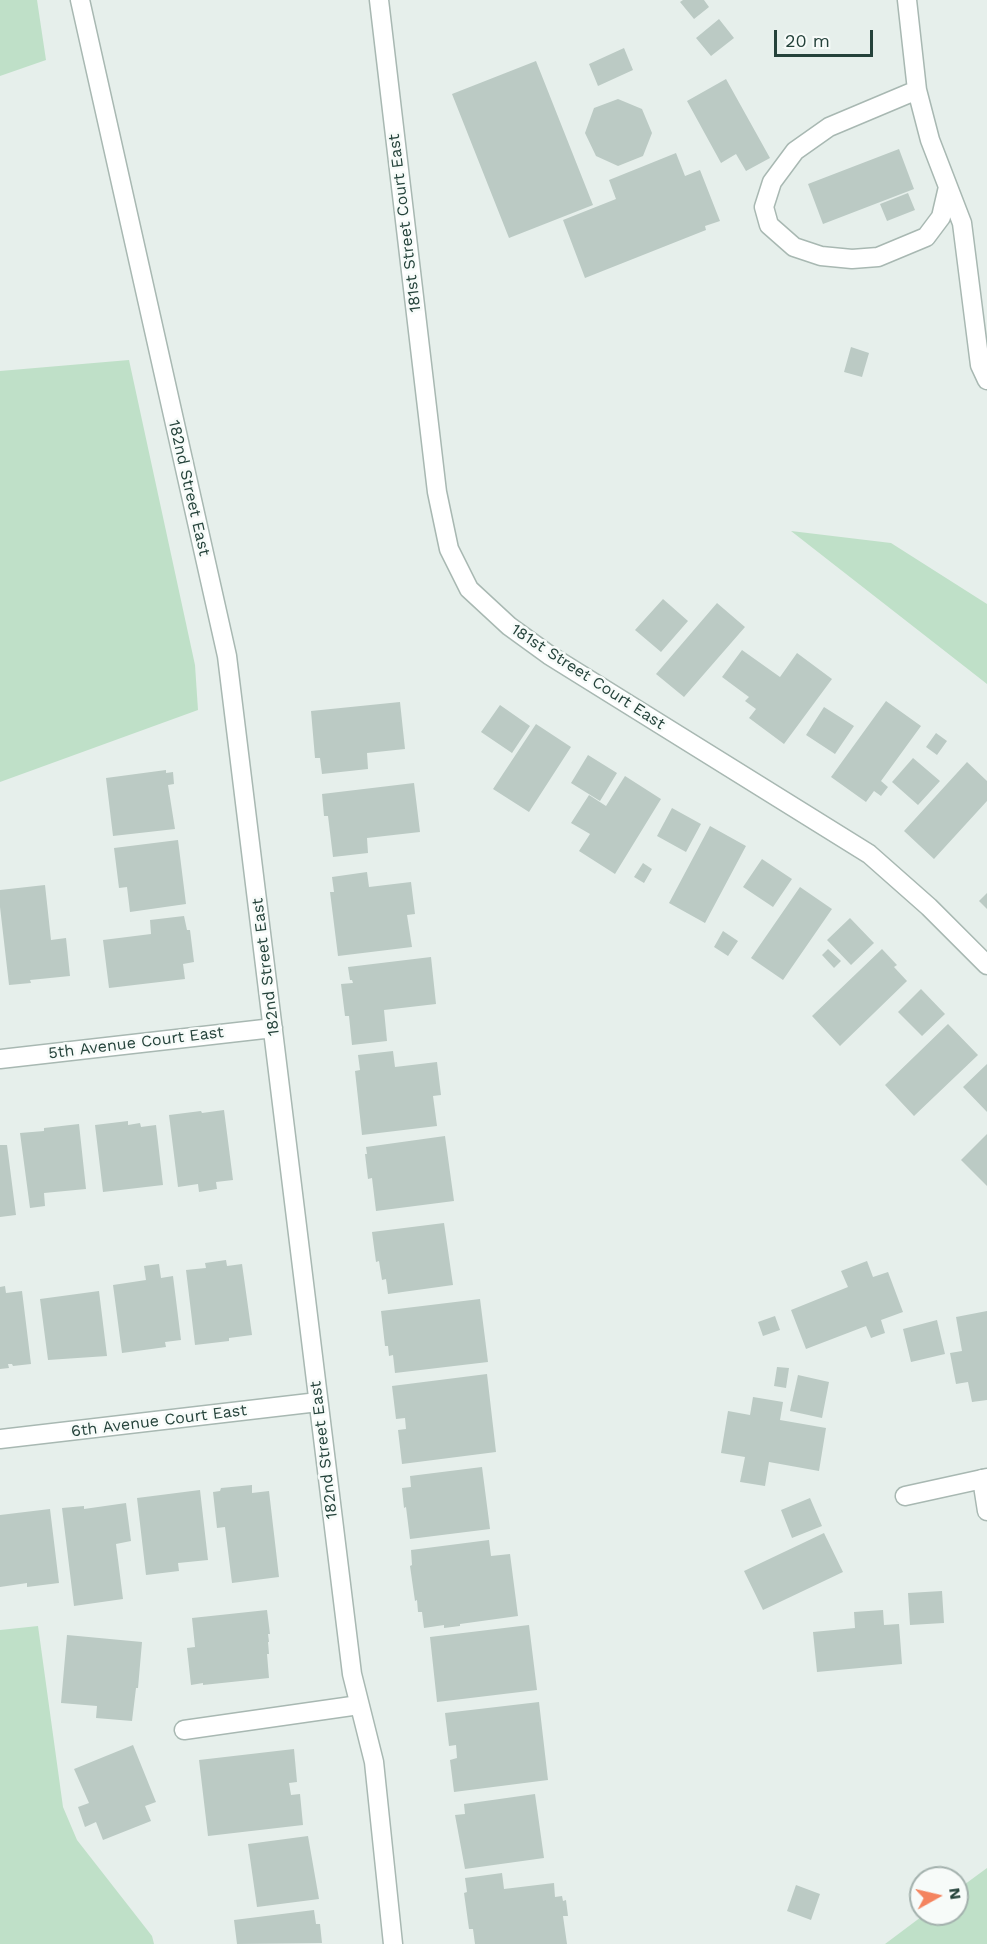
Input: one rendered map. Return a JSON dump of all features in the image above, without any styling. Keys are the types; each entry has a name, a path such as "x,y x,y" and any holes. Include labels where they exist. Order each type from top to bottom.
{"street":[{"name":"182nd Street East","path":"80,0 227,656 352,1674 374,1762 393,1944"},
{"name":"181st Street Court East","path":"379,0 437,492 449,549 469,589 509,626 549,655 869,854 929,907 987,965"},
{"path":"907,0 917,90 930,140 962,223 980,365 987,380"},
{"path":"917,90 829,128 795,151 772,182 764,207 769,225 794,247 821,256 852,259 878,257 926,237 941,217 948,187"},
{"name":"5th Avenue Court East","path":"0,1059 273,1028"},
{"name":"6th Avenue Court East","path":"0,1439 318,1402"},
{"path":"905,1496 984,1479 987,1510"},
{"path":"184,1730 359,1705"}],"green space":[{"path":"0,0 37,0 46,60 0,76"},
{"path":"129,360 195,665 198,710 0,782 0,371"},
{"path":"791,531 891,543 987,604 987,684"},
{"path":"38,1626 63,1807 77,1840 152,1936 154,1944 0,1944 0,1630"},
{"path":"987,1868 987,1944 885,1944 909,1926 969,1926 969,1881"}],"building":[{"path":"704,0 709,7 694,19 680,2"},
{"path":"719,19 734,38 711,56 696,38"},
{"path":"624,48 633,70 598,86 589,64"},
{"path":"536,61 593,205 509,238 452,94"},
{"path":"726,79 770,158 746,171 736,154 721,163 687,101"},
{"path":"618,99 642,109 652,133 643,156 618,166 596,156 585,133 594,108"},
{"path":"899,149 914,189 823,224 808,184"},
{"path":"676,153 685,176 700,170 720,221 705,226 706,230 585,278 563,220 616,199 609,180"},
{"path":"908,193 915,210 887,221 880,204"},
{"path":"851,347 869,353 862,377 844,372"},
{"path":"663,599 688,621 661,652 635,630"},
{"path":"717,603 745,627 684,697 656,674"},
{"path":"742,650 780,677 797,653 832,679 784,744 749,718 756,709 745,701 749,697 722,677"},
{"path":"886,701 921,726 881,781 888,787 881,796 874,791 866,802 831,777"},
{"path":"400,702 405,749 367,753 368,769 322,774 320,758 315,758 311,711"},
{"path":"500,705 530,726 512,753 481,732"},
{"path":"824,707 854,726 835,754 806,735"},
{"path":"536,724 571,747 529,812 493,789"},
{"path":"936,733 947,741 937,755 926,747"},
{"path":"588,755 617,773 600,801 571,783"},
{"path":"913,758 940,781 918,805 892,782"},
{"path":"967,762 987,781 987,801 934,859 904,831"},
{"path":"166,770 166,773 173,772 174,784 168,785 175,829 113,836 106,778"},
{"path":"625,776 661,799 615,874 579,851 590,834 571,823 589,795 606,806"},
{"path":"414,783 420,832 367,838 368,853 333,857 328,816 324,816 322,794"},
{"path":"672,808 701,824 686,852 657,836"},
{"path":"710,826 746,846 705,923 669,903"},
{"path":"178,840 186,904 130,912 127,887 119,888 114,848"},
{"path":"762,859 792,879 773,907 743,887"},
{"path":"643,863 652,869 644,883 634,877"},
{"path":"367,872 369,887 411,882 415,914 407,915 412,947 338,956 330,892 334,892 332,877"},
{"path":"45,885 51,940 66,938 70,976 30,980 31,983 9,985 0,890"},
{"path":"800,887 832,909 783,980 751,958"},
{"path":"987,893 987,909 979,901"},
{"path":"184,916 187,930 190,930 194,962 183,964 185,979 109,988 103,940 151,934 150,920"},
{"path":"850,918 874,943 851,965 827,940"},
{"path":"723,931 738,941 728,956 714,947"},
{"path":"828,949 841,961 834,968 822,955"},
{"path":"882,949 897,965 894,967 907,981 840,1046 812,1016"},
{"path":"431,957 436,1004 384,1010 387,1041 352,1045 349,1016 345,1016 341,984 353,983 350,980 348,967"},
{"path":"921,989 945,1014 922,1036 898,1012"},
{"path":"948,1024 978,1055 914,1116 885,1085"},
{"path":"393,1051 395,1067 437,1062 441,1095 433,1096 437,1126 362,1135 355,1071 360,1070 358,1055"},
{"path":"987,1064 987,1112 963,1087"},
{"path":"224,1110 233,1180 216,1182 217,1189 199,1192 198,1184 178,1187 169,1115"},
{"path":"128,1121 128,1125 140,1123 141,1127 156,1125 163,1185 103,1192 95,1125"},
{"path":"79,1124 86,1189 44,1193 45,1206 30,1208 20,1133"},
{"path":"987,1134 987,1186 961,1160"},
{"path":"445,1136 454,1201 376,1211 372,1178 368,1179 366,1147"},
{"path":"0,1145 7,1145 16,1215 0,1217"},
{"path":"444,1223 453,1285 388,1294 386,1279 382,1280 379,1261 376,1262 372,1232"},
{"path":"226,1260 227,1266 242,1264 252,1335 229,1338 229,1341 195,1345 186,1270 206,1268 205,1263"},
{"path":"867,1261 873,1277 888,1272 903,1312 881,1320 885,1333 871,1338 866,1326 806,1349 791,1310 848,1287 841,1271"},
{"path":"159,1264 161,1278 173,1276 181,1340 165,1342 166,1347 122,1353 113,1285 146,1280 144,1266"},
{"path":"5,1286 6,1293 22,1291 31,1364 13,1366 8,1364 9,1368 0,1369 0,1287"},
{"path":"99,1291 107,1356 48,1360 40,1299"},
{"path":"480,1299 488,1362 395,1373 393,1355 389,1356 388,1346 385,1346 381,1311"},
{"path":"987,1311 987,1400 972,1402 968,1382 956,1384 950,1353 962,1351 956,1317"},
{"path":"775,1316 780,1330 763,1336 758,1322"},
{"path":"937,1320 945,1354 911,1362 903,1329"},
{"path":"777,1367 789,1368 786,1388 774,1386"},
{"path":"487,1374 496,1452 402,1464 398,1430 406,1429 405,1418 396,1419 392,1386"},
{"path":"798,1375 829,1382 822,1418 790,1411"},
{"path":"753,1397 783,1402 780,1420 826,1428 819,1471 769,1462 765,1486 740,1482 745,1457 721,1453 728,1411 750,1415"},
{"path":"482,1467 490,1529 410,1539 402,1488 411,1487 410,1476"},
{"path":"252,1485 252,1493 269,1491 279,1577 232,1583 225,1527 217,1528 213,1492 220,1491 221,1488"},
{"path":"200,1490 208,1560 178,1563 179,1571 146,1575 137,1498"},
{"path":"810,1498 822,1526 792,1538 781,1510"},
{"path":"126,1503 131,1541 116,1544 123,1599 74,1606 62,1508 84,1506 84,1509"},
{"path":"50,1509 59,1583 27,1587 27,1583 0,1587 0,1515"},
{"path":"824,1533 843,1572 763,1610 744,1571"},
{"path":"489,1540 491,1556 510,1554 518,1616 460,1624 460,1626 444,1628 444,1625 424,1628 422,1612 418,1612 417,1600 415,1601 410,1566 412,1565 411,1550"},
{"path":"942,1591 944,1623 910,1625 908,1593"},
{"path":"267,1610 270,1634 268,1634 269,1654 267,1654 269,1678 191,1685 187,1648 195,1647 192,1618"},
{"path":"883,1610 884,1625 899,1624 902,1664 817,1672 813,1632 855,1628 854,1612"},
{"path":"529,1625 537,1690 437,1702 430,1637"},
{"path":"67,1635 142,1642 138,1688 136,1688 132,1721 96,1718 97,1706 61,1703"},
{"path":"539,1702 548,1780 454,1792 450,1760 457,1758 456,1745 449,1746 445,1713"},
{"path":"133,1745 156,1802 145,1806 151,1821 103,1840 96,1822 85,1827 78,1807 89,1803 74,1769"},
{"path":"294,1749 297,1782 289,1783 291,1795 300,1794 303,1825 208,1836 199,1760"},
{"path":"535,1794 544,1858 465,1869 455,1815 465,1814 464,1804"},
{"path":"308,1836 319,1899 257,1907 248,1844"},
{"path":"502,1873 504,1889 554,1883 555,1897 562,1896 563,1901 566,1900 568,1916 563,1916 567,1944 475,1944 473,1929 469,1929 464,1893 467,1892 465,1878"},
{"path":"796,1885 820,1894 811,1920 787,1911"},
{"path":"314,1910 316,1924 320,1924 322,1943 237,1944 234,1920"}]}
